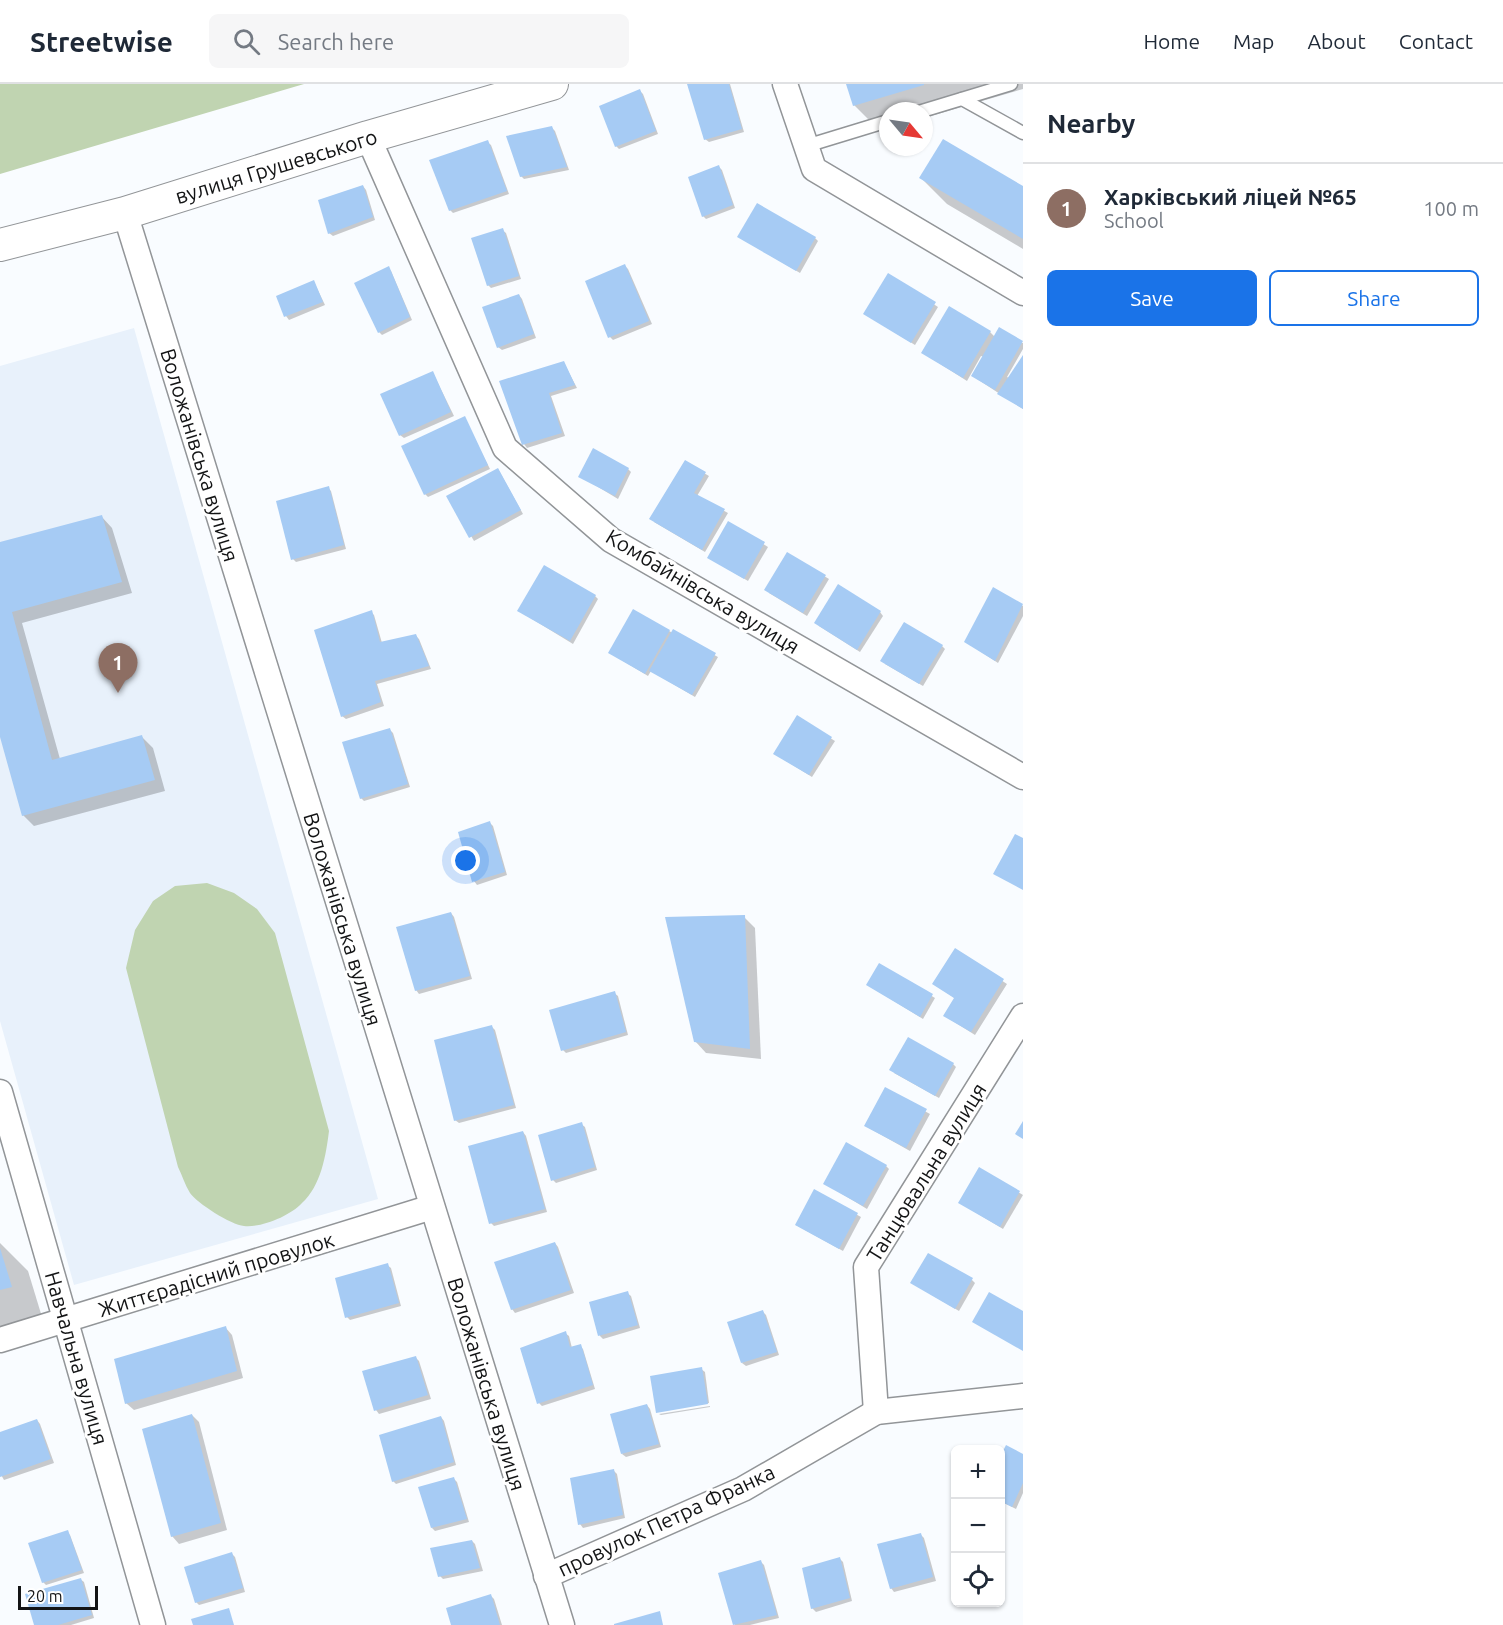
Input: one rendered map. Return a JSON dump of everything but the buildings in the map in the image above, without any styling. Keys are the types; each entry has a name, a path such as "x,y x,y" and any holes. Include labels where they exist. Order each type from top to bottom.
{"street":[{"name":"вулиця Грушевського","path":"0,245 125,213 368,137 552,84"},
{"path":"785,84 814,168 1023,293"},
{"name":"Комбайнівська вулиця","path":"368,137 505,448 611,540 1023,777"},
{"name":"Воложанівська вулиця","path":"125,213 562,1625"},
{"name":"Танцювальна вулиця","path":"876,1412 866,1267 1023,1016"},
{"name":"Навчальна вулиця","path":"0,1092 153,1625"},
{"name":"Життєрадісний провулок","path":"0,1340 432,1207"},
{"name":"провулок Петра Франка","path":"546,1576 743,1489 876,1412 1023,1396"}],"lane":[{"path":"933,108 1011,84"},
{"path":"962,99 1023,133"},
{"path":"806,146 879,124"}],"shaded area":[{"path":"134,328 378,1199 74,1285 0,1021 0,366"}],"green space":[{"path":"0,84 304,84 0,174"},
{"path":"207,883 234,893 257,909 275,933 329,1131 322,1170 314,1188 297,1208 275,1220 259,1225 244,1226 231,1222 200,1202 188,1190 178,1167 126,968 135,930 153,901 175,886"}],"place":[{"name":"Харківський ліцей №65","path":"118,693"}]}
